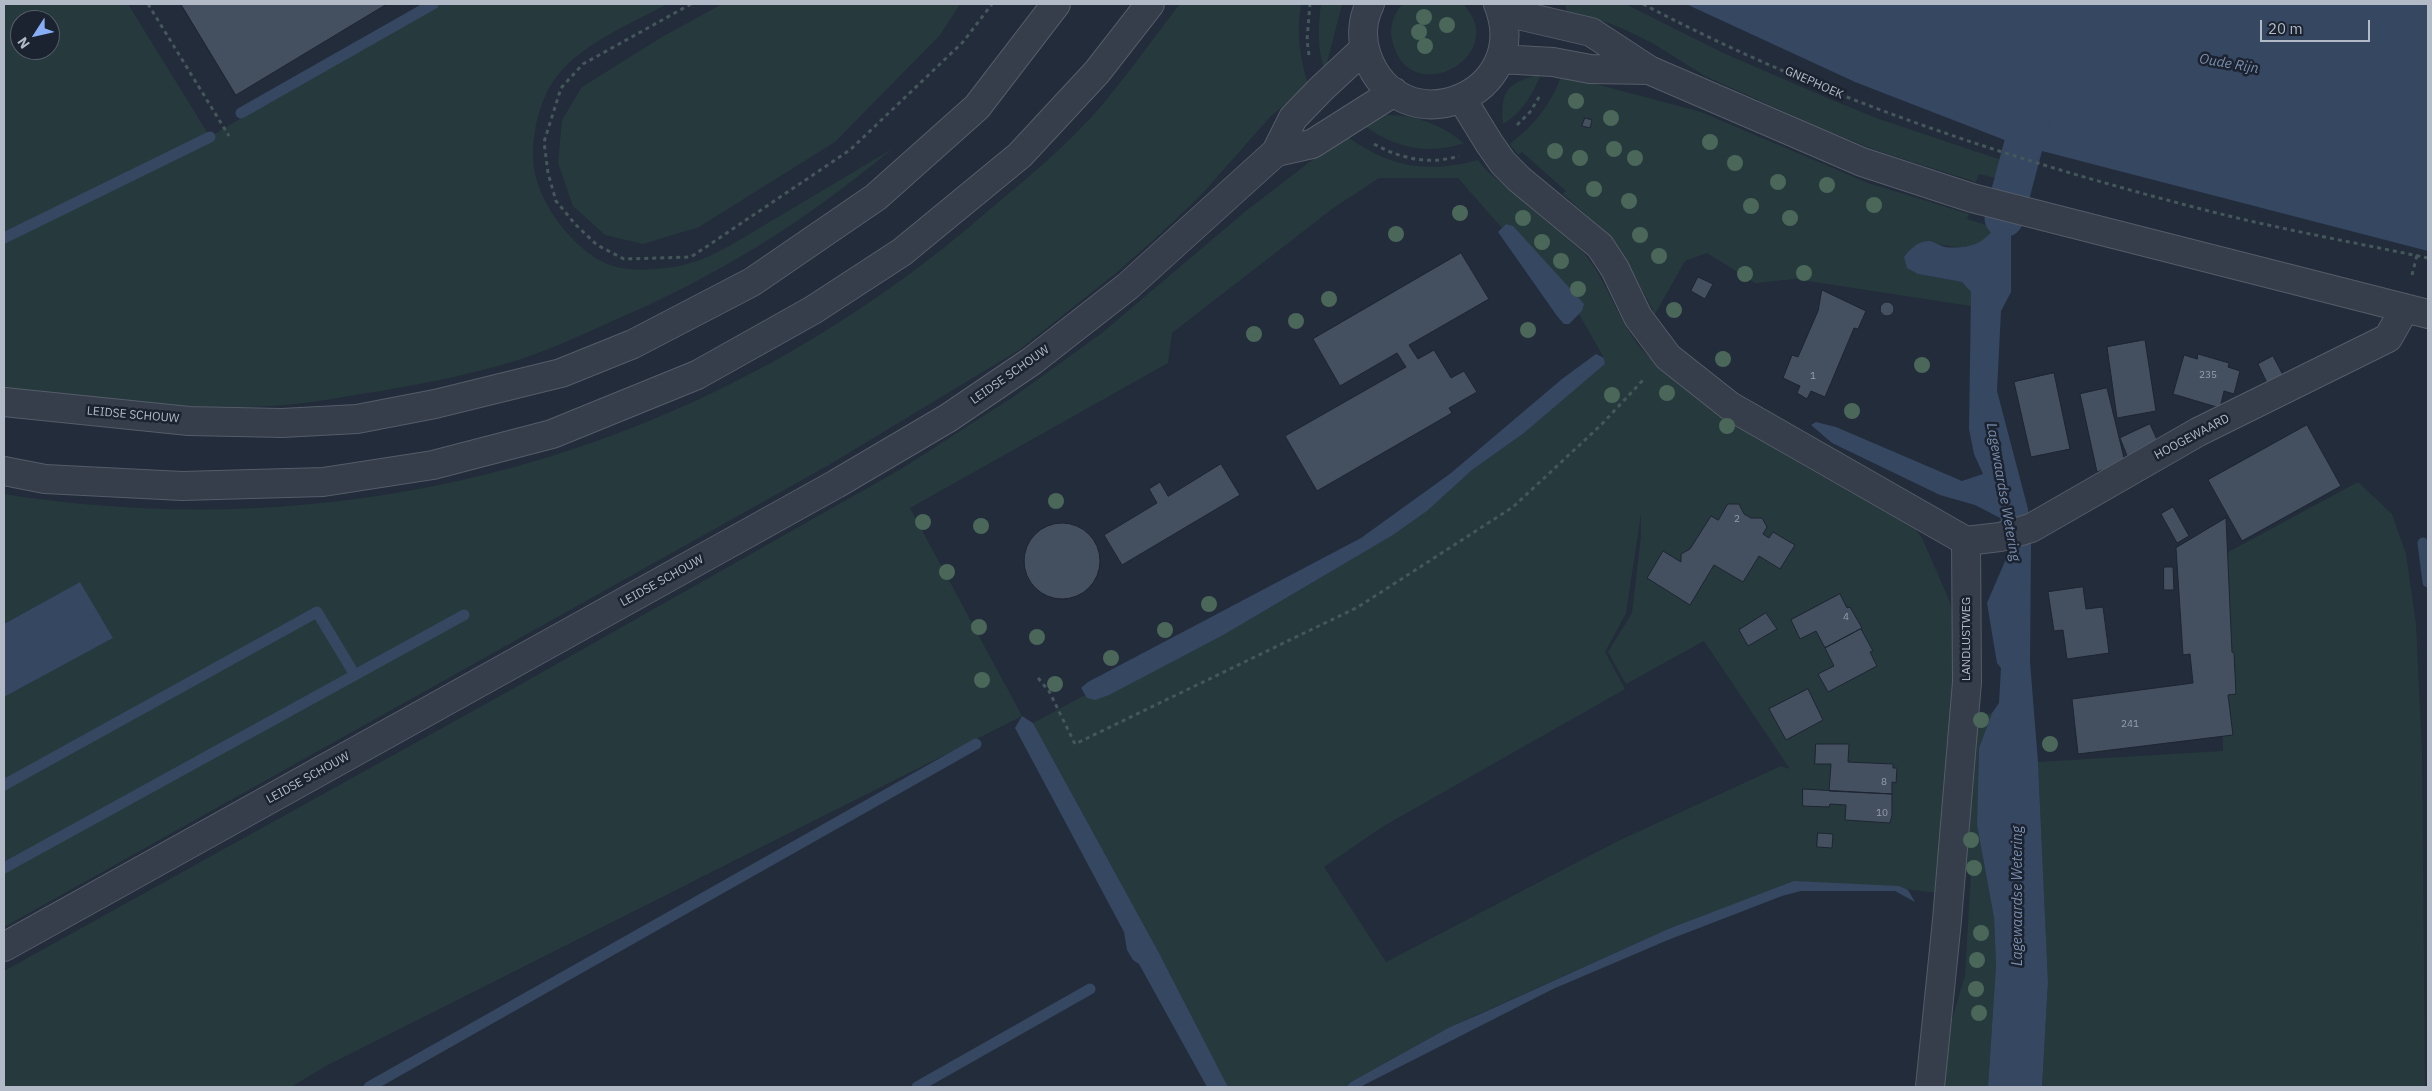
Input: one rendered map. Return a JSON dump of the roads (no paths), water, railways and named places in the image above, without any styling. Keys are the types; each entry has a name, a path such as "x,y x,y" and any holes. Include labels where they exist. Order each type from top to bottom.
{"street":[{"name":"LEIDSE SCHOUW","path":"4,402 189,421 282,423 357,419 435,404 561,373 633,344 752,282 876,197 977,107 1056,4"},
{"path":"4,471 45,478 182,486 323,482 433,465 552,434 570,427 697,375 813,310 902,252 1020,155 1097,72 1150,4"},
{"path":"1370,4 1364,21 1364,49 1376,75 1394,92 1404,98 1427,104 1439,104 1462,99 1485,83 1500,59 1505,32 1499,7 1591,32 1649,70"},
{"name":"LEIDSE SCHOUW","path":"4,946 836,484 948,418 1032,361 1128,286 1276,152 1293,118 1364,49"},
{"path":"1500,59 1553,62 1590,69 1649,70"},
{"name":"HOOGEWAARD","path":"1649,70 1862,162 1972,198 2416,312"},
{"name":"LEIDSE SCHOUW","path":"1276,152 1312,144 1394,92"},
{"path":"1462,99 1488,143 1503,163 1519,179 1600,246 1615,269 1638,317 1668,356 1730,406 1966,541"},
{"name":"HOOGEWAARD","path":"1966,541 2000,537 2031,528 2198,432 2388,338 2416,312"},
{"name":"LANDLUSTWEG","path":"1930,1087 1947,920 1967,682 1966,541"}],"water":[{"name":"Oude Rijn","path":"1686,4 2428,4 2428,251 2015,144 1855,82"},
{"path":"2010,165 2027,171 2011,233 2011,292 2001,311 1997,391 2028,509 2031,545 2030,662 2038,762 2048,982 2042,1087 1988,1087 1996,965 1994,918 1977,825 1979,748 1992,713 1999,703 2001,668 1997,663 1987,603 2009,552 2000,518 1975,505 1940,495 1832,443 1811,425 1816,422 1836,427 1962,481 1983,474 1974,454 1969,429 1971,292 1962,282 1918,274 1907,268 1904,257 1912,248 1926,241 1945,247 1958,247 1977,243 1988,236 1992,231"},
{"path":"1506,224 1513,226 1584,304 1582,311 1569,324 1564,324 1557,316 1498,232"},
{"path":"1596,354 1604,358 1605,364 1524,433 1472,470 1427,511 1393,535 1225,634 1109,695 1095,700 1087,698 1081,688 1088,682 1361,538 1451,473 1562,379"},
{"path":"80,582 113,638 4,697 4,624"},
{"path":"1022,716 1033,723 1158,951 1228,1087 1207,1087 1139,964 1133,960 1127,950 1124,932 1015,728"},
{"path":"1794,881 1899,886 1908,890 1915,902 1895,891 1801,891 1782,896 1668,940 1553,989 1360,1087 1346,1087 1351,1082 1450,1027 1668,929"}],"waterway":[{"path":"241,113 433,4"},
{"name":"Lagewaardse Wetering","path":"1974,4 2029,124 2004,218"},
{"path":"4,238 210,137"},
{"path":"2423,543 2428,582"},
{"path":"4,785 317,612 355,675"},
{"path":"4,868 464,615"},
{"path":"369,1087 976,744"},
{"path":"917,1087 1090,989"}]}
